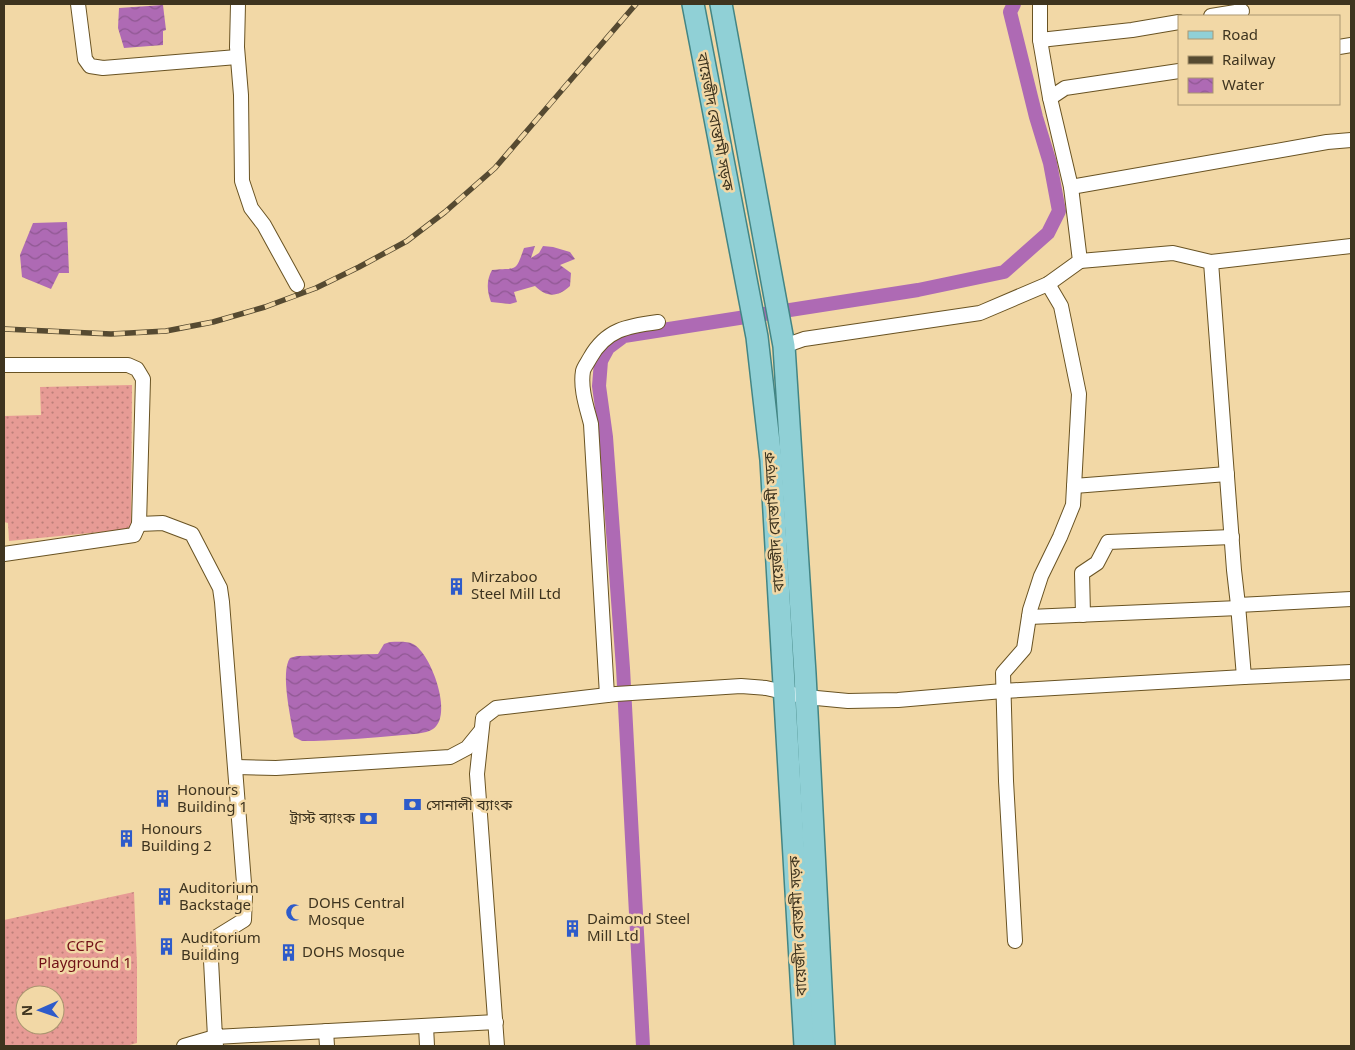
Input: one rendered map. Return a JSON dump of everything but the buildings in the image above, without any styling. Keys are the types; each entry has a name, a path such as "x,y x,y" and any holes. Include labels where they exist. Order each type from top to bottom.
{"main road":[{"name":"বায়েজীদ বোস্তামী সড়ক","path":"693,4 756,337 771,460 805,1046"},
{"name":"বায়েজীদ বোস্তামী সড়ক","path":"721,4 783,341 806,697 824,1046"}],"street":[{"path":"78,4 85,59 90,66 103,68 238,57"},
{"path":"238,4 242,181 251,208 264,224 297,285"},
{"path":"1040,4 1040,40 1050,98 1071,186 1080,261"},
{"path":"1217,15 1242,11"},
{"path":"1040,40 1132,30 1178,22"},
{"path":"1050,98 1065,88 1178,71"},
{"path":"1071,186 1327,142 1351,140"},
{"path":"783,341 980,313 1048,284 1080,261 1173,253 1211,262 1351,246"},
{"path":"1211,262 1244,677"},
{"path":"1015,941 1003,673 1024,649 1029,617 1041,576 1073,505 1079,394 1062,306 1048,284"},
{"path":"611,694 591,424 583,393 583,370 596,347 614,332 640,324 658,322"},
{"path":"4,365 128,365 137,369 143,379 139,524 134,535 4,554"},
{"path":"1074,486 1227,474"},
{"path":"139,524 163,523 192,534 220,588 245,896 244,920 210,941 216,1041"},
{"path":"1083,615 1082,573 1096,563 1108,542 1232,537"},
{"path":"1029,617 1351,600"},
{"path":"497,1046 476,774 483,718 496,708 611,694 741,686 766,688 806,697 848,701 898,700 1003,691 1351,672"},
{"path":"236,767 276,768 450,757 467,748 480,732"},
{"path":"184,1046 216,1041 326,1031 496,1022"},
{"path":"426,1026 427,1046"},
{"path":"326,1031 327,1046"}],"green space":[{"path":"132,385 131,529 9,541 8,523 4,522 4,416 41,415 40,387"},
{"name":"CCPC Playground 1","path":"134,892 137,965 137,1043 126,1046 4,1046 4,920"}],"water":[{"path":"163,5 166,30 163,31 163,45 124,48 118,28 119,8"},
{"path":"67,222 69,273 59,273 51,289 22,277 20,255 33,223"},
{"path":"535,246 531,258 539,253 543,246 570,252 575,259 560,265 571,273 570,286 566,290 552,295 544,293 535,286 514,292 517,302 510,304 491,302 488,286 492,270 514,268 519,262 524,248"},
{"path":"390,642 413,644 427,659 433,671 441,699 441,712 439,722 433,729 418,734 314,741 302,741 294,737 286,684 287,665 290,658 297,656 378,654 384,644"}],"waterway":[{"path":"643,1046 623,668 606,437 599,386 601,361 608,348 624,336 918,290 1004,272 1048,233 1059,211 1050,163 1036,117 1010,12 1014,4"}],"railway":[{"path":"4,329 111,334 166,331 213,322 265,307 316,288 359,267 407,241 445,212 495,168 636,4"}],"place":[{"name":"Mirzaboo Steel Mill Ltd","path":"457,586"},
{"name":"Honours Building 1","path":"163,799"},
{"name":"সোনালী ব্যাংক","path":"412,805"},
{"name":"ট্রাস্ট ব্যাংক","path":"369,818"},
{"name":"Honours Building 2","path":"127,838"},
{"name":"Auditorium Backstage","path":"165,897"},
{"name":"DOHS Central Mosque","path":"294,912"},
{"name":"Daimond Steel Mill Ltd","path":"573,928"},
{"name":"Auditorium Building","path":"167,947"},
{"name":"DOHS Mosque","path":"288,952"}]}
